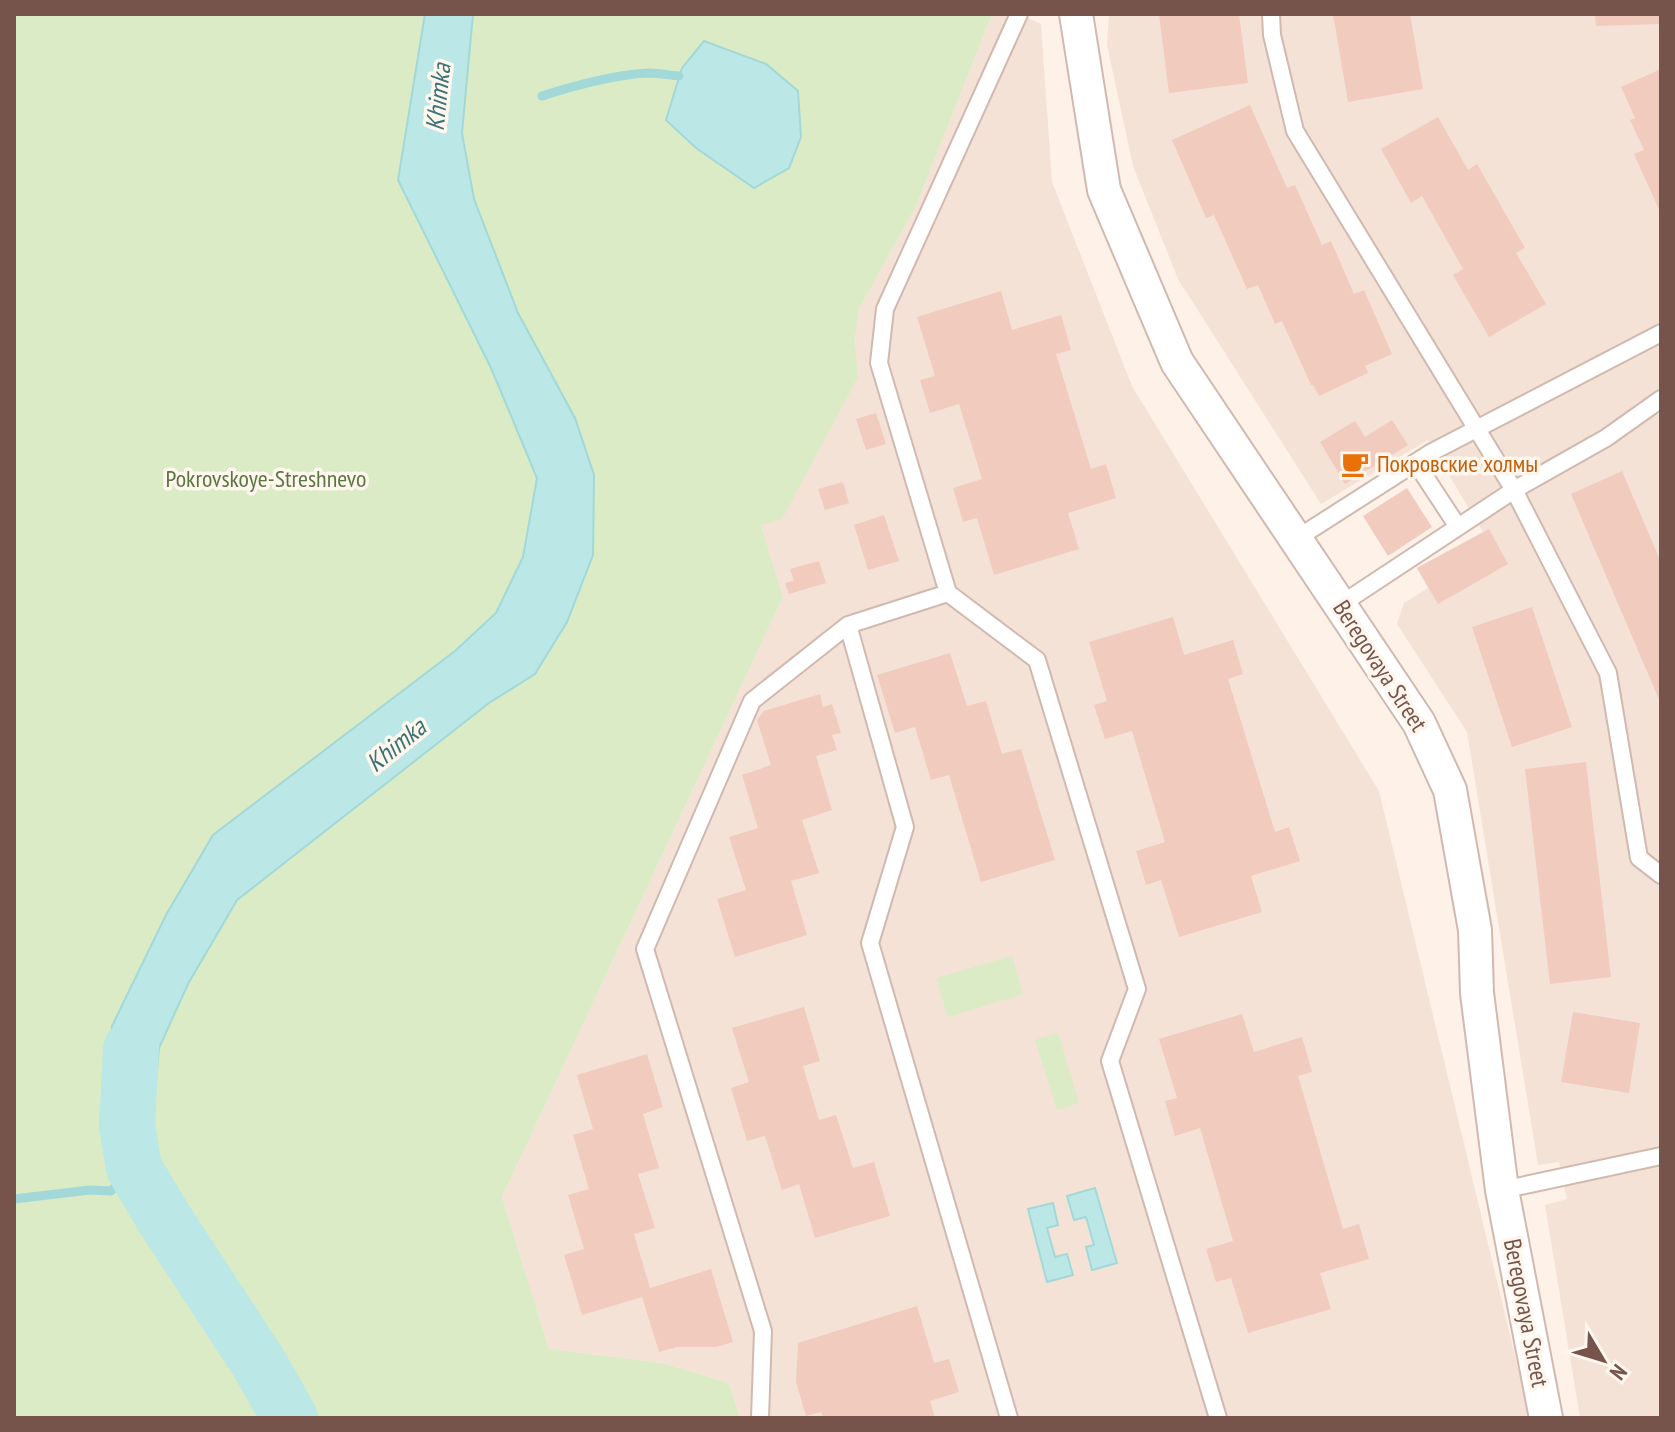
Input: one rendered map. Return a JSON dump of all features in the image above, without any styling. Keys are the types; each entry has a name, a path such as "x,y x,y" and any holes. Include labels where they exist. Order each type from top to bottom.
{"street":[{"name":"Beregovaya Street","path":"1076,14 1104,190 1177,362 1419,723 1450,790 1475,930 1477,993 1502,1190 1546,1418"}],"lane":[{"path":"1019,14 885,309 879,363 948,593 1037,660 1137,989 1110,1061 1218,1418"},
{"path":"1271,14 1272,35 1295,131 1514,490 1608,673 1639,858 1661,875"},
{"path":"1296,539 1432,452 1661,333"},
{"path":"1340,605 1514,490 1606,438 1661,399"},
{"path":"1416,463 1458,527"},
{"path":"760,1418 763,1331 645,949 752,701 848,625 948,593"},
{"path":"848,625 905,827 870,943 1009,1418"},
{"path":"1502,1190 1661,1156"}],"shaded area":[{"path":"992,14 1019,14 1041,24 1052,182 1132,386 1379,791 1530,1418 740,1418 729,1383 662,1363 549,1349 502,1197 783,597 761,525 858,377 855,339 859,309 916,206"},
{"path":"1109,14 1661,14 1661,1418 1580,1418 1545,1205 1567,1199 1559,1162 1538,1165 1467,732 1397,624 1404,603 1428,588 1417,568 1483,532 1428,440 1321,504 1178,279 1133,166 1107,45"}],"green space":[{"name":"Pokrovskoye-Streshnevo","path":"14,14 425,14 398,180 491,368 537,478 523,558 496,613 455,651 213,835 127,1125 151,1134 159,1048 188,984 237,900 489,703 535,674 575,418 518,313 474,199 462,133 473,14 992,14 916,206 859,309 855,339 858,377 782,519 761,525 783,597 502,1197 549,1349 662,1363 729,1383 740,1418 14,1418"},
{"path":"1012,956 1023,994 948,1017 936,978"},
{"path":"1058,1033 1079,1103 1057,1110 1035,1040"}],"water":[{"path":"425,14 473,14 462,133 474,199 518,313 575,418 594,475 593,555 567,622 535,674 489,703 237,900 188,984 159,1048 151,1135 127,1125 108,1122 112,1026 166,915 213,835 455,651 496,613 523,557 537,478 491,368 398,180"},
{"path":"704,41 766,64 798,91 801,137 789,168 754,188 696,148 666,120 682,68"},
{"path":"1095,1188 1117,1263 1092,1270 1086,1247 1094,1245 1086,1217 1074,1220 1067,1196"},
{"path":"1053,1203 1058,1225 1047,1228 1055,1257 1067,1254 1073,1275 1047,1282 1028,1209"}],"building":[{"path":"1159,14 1239,14 1248,83 1169,93"},
{"path":"1333,14 1410,14 1423,89 1348,102"},
{"path":"1595,14 1661,14 1661,24 1596,26"},
{"path":"1661,69 1661,214 1634,154 1644,150 1630,120 1635,118 1621,87"},
{"path":"1250,105 1287,188 1295,185 1322,245 1331,241 1354,294 1364,290 1392,354 1365,366 1368,373 1319,396 1282,321 1275,324 1258,285 1247,289 1214,215 1206,218 1172,140"},
{"path":"1438,117 1468,170 1477,164 1525,248 1516,253 1546,304 1489,337 1453,275 1463,269 1422,196 1411,203 1381,149"},
{"path":"1001,291 1012,330 1061,315 1071,350 1056,354 1091,469 1106,464 1116,498 1068,513 1079,549 994,575 977,518 963,522 953,488 982,479 959,404 930,413 920,380 935,376 917,317"},
{"path":"876,413 886,444 866,450 856,419"},
{"name":"Покровские холмы","path":"1392,420 1408,445 1345,484 1320,442 1355,421 1365,437"},
{"path":"1622,471 1661,562 1661,704 1571,494"},
{"path":"843,482 849,503 825,510 818,489"},
{"path":"1407,488 1432,527 1388,556 1363,516"},
{"path":"884,515 899,561 868,570 854,525"},
{"path":"1489,529 1508,564 1438,604 1417,568"},
{"path":"819,561 826,583 789,594 785,583 794,581 790,569"},
{"path":"1532,607 1572,727 1512,747 1472,627"},
{"path":"1173,617 1184,655 1233,640 1243,674 1228,679 1275,832 1289,827 1300,861 1251,876 1262,912 1179,937 1161,880 1146,885 1136,851 1165,842 1132,731 1105,739 1094,705 1107,701 1089,642"},
{"path":"950,653 967,706 986,701 1002,754 1021,749 1055,860 981,882 949,775 931,780 915,727 895,733 877,675"},
{"path":"820,694 823,707 832,704 841,733 832,735 837,750 816,756 832,810 802,820 819,873 791,881 807,935 735,957 717,899 746,890 729,837 758,828 742,775 771,765 757,720 764,711"},
{"path":"1586,762 1611,977 1550,984 1525,769"},
{"path":"804,1007 820,1061 803,1066 819,1120 836,1115 853,1168 874,1162 890,1216 815,1238 799,1184 782,1190 765,1136 747,1141 731,1088 749,1082 732,1028"},
{"path":"1573,1012 1640,1023 1629,1093 1561,1082"},
{"path":"1242,1014 1254,1052 1302,1037 1312,1072 1298,1076 1343,1229 1359,1224 1369,1259 1320,1273 1331,1309 1248,1333 1231,1278 1216,1282 1206,1249 1233,1241 1200,1128 1175,1136 1165,1101 1177,1098 1159,1039"},
{"path":"647,1054 663,1107 643,1114 659,1168 638,1174 655,1228 634,1234 650,1288 711,1269 733,1342 716,1347 677,1347 659,1352 642,1297 582,1315 564,1255 584,1249 568,1195 589,1189 573,1135 593,1129 577,1075"},
{"path":"917,1306 934,1363 949,1359 959,1392 930,1401 935,1418 823,1418 821,1412 806,1416 796,1382 798,1343"}],"waterway":[{"path":"542,96 621,76 648,73 679,76"},
{"name":"Khimka","path":"131,1049 127,1125 134,1168 258,1362 290,1418"},
{"path":"14,1199 90,1190 111,1191 134,1168"}],"place":[{"name":"Покровские холмы","path":"1355,464"}]}
